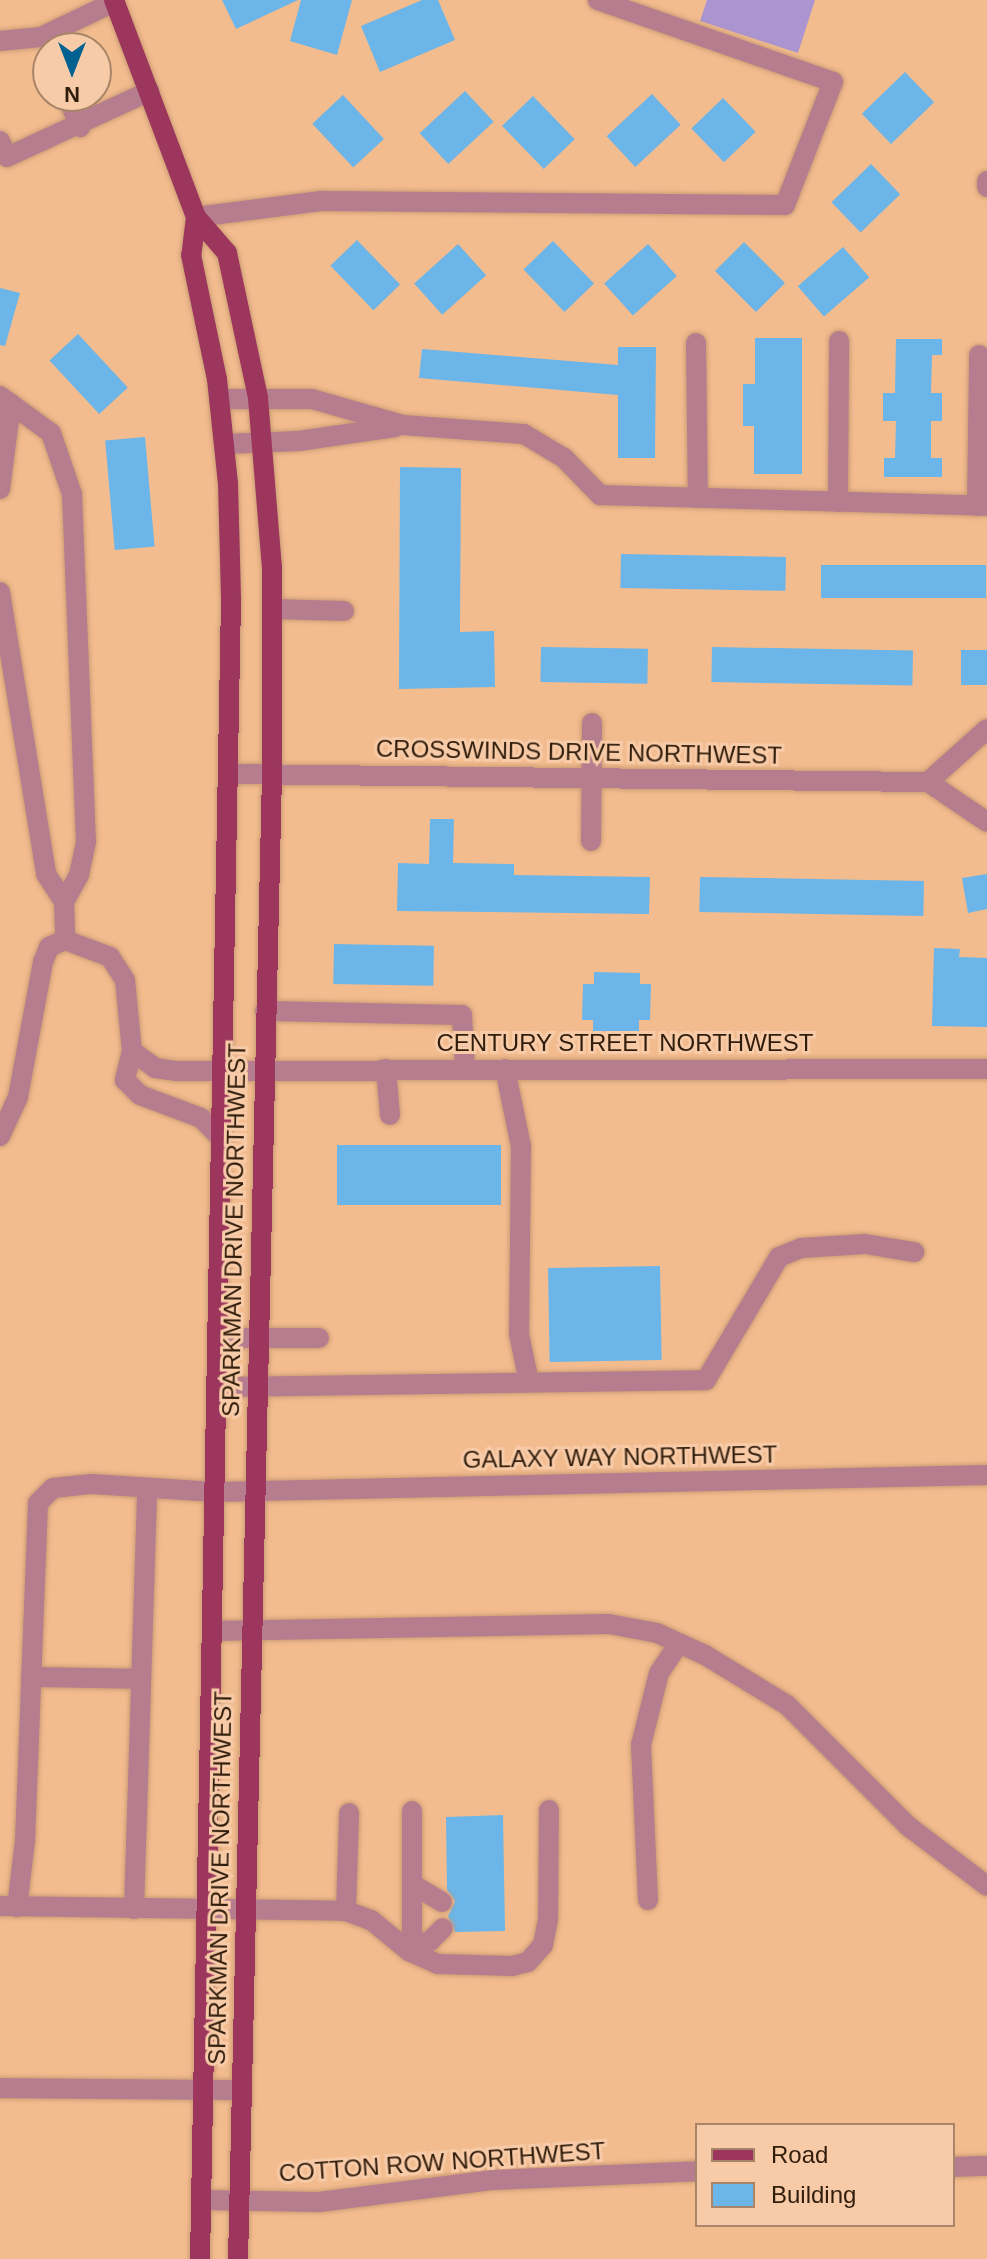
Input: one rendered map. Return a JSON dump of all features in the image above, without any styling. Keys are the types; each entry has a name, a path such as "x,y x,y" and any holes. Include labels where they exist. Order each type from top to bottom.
{"main road":[{"name":"SPARKMAN DRIVE NORTHWEST","path":"114,1 196,217 227,253 258,398 272,609 272,774 238,2259"},
{"name":"SPARKMAN DRIVE NORTHWEST","path":"196,217 191,255 219,399 231,600 200,2259"}],"street":[{"path":"196,217 321,201 785,205 833,82 598,0"},
{"path":"65,32 114,1"},
{"path":"0,41 32,44"},
{"path":"0,141 7,157 80,127 150,91"},
{"path":"74,112 80,127"},
{"path":"987,181 987,187"},
{"path":"838,502 839,341"},
{"path":"696,343 698,498"},
{"path":"224,444 403,425 524,434 564,458 600,495 982,506 979,355"},
{"path":"219,399 312,399 403,425"},
{"path":"0,489 6,400"},
{"path":"6,400 51,433 72,494 86,842 79,875 64,902 65,940"},
{"path":"0,592 46,874 64,902"},
{"path":"272,609 344,611"},
{"path":"591,841 592,723"},
{"path":"987,729 928,782 987,822"},
{"name":"CROSSWINDS DRIVE NORTHWEST","path":"229,774 928,782"},
{"path":"1,1142 18,1097 43,962 49,947 65,940 110,957 125,980 132,1051 125,1080 140,1095 201,1118 222,1139"},
{"path":"265,1011 462,1015 465,1069"},
{"name":"CENTURY STREET NORTHWEST","path":"132,1051 155,1068 224,1070 987,1069"},
{"path":"386,1069 390,1115"},
{"path":"505,1069 521,1146 519,1334 529,1382"},
{"path":"217,1387 706,1380 779,1257 801,1248 865,1244 914,1252"},
{"path":"218,1338 319,1338"},
{"name":"GALAXY WAY NORTHWEST","path":"8,1906 25,1841 38,1503 53,1488 92,1484 147,1490 215,1492 987,1475"},
{"path":"134,1909 147,1490"},
{"path":"212,1631 633,1626 679,1643 787,1705 908,1826 987,1886"},
{"path":"648,1900 641,1745 659,1673 679,1643"},
{"path":"31,1677 141,1679"},
{"path":"8,1906 246,1912 346,1911 371,1920 438,1964 464,1966 528,1962 543,1945 548,1920 549,1810"},
{"path":"412,1811 412,1949"},
{"path":"346,1911 349,1813"},
{"path":"412,1884 442,1902"},
{"path":"412,1949 430,1941 443,1928"},
{"path":"0,2088 242,2090"},
{"path":"955,2167 987,2166"},
{"name":"COTTON ROW NORTHWEST","path":"201,2200 319,2202 494,2180 695,2171"}],"shaded area":[{"path":"707,0 815,0 798,53 700,21"}],"building":[{"path":"222,0 298,0 236,29"},
{"path":"301,0 352,0 337,55 290,41"},
{"path":"422,0 438,0 455,40 380,72 361,26"},
{"path":"905,72 934,102 891,144 862,114"},
{"path":"465,91 494,122 448,164 420,133"},
{"path":"652,94 681,125 635,167 607,136"},
{"path":"343,95 384,139 353,168 312,124"},
{"path":"533,96 575,139 544,169 502,126"},
{"path":"723,98 756,132 724,162 691,129"},
{"path":"871,164 900,194 861,232 831,202"},
{"path":"357,240 400,285 373,310 330,266"},
{"path":"553,241 594,283 564,312 524,269"},
{"path":"744,242 785,283 756,312 715,271"},
{"path":"458,244 486,275 442,315 414,283"},
{"path":"648,244 677,276 633,315 604,283"},
{"path":"843,247 869,277 824,317 798,286"},
{"path":"0,288 20,293 5,346 0,345"},
{"path":"78,334 128,387 99,414 49,361"},
{"path":"755,338 802,338 802,474 754,474 754,426 743,426 743,384 755,384"},
{"path":"896,339 942,339 942,355 932,355 931,393 942,393 942,421 931,421 931,458 942,458 942,477 884,477 884,458 895,458 896,421 883,421 883,393 895,393"},
{"path":"618,347 656,347 655,458 618,458 618,395 419,378 422,349 618,365"},
{"path":"145,437 155,547 115,550 105,440"},
{"path":"400,467 461,468 460,632 494,631 495,687 399,689"},
{"path":"621,554 786,557 785,591 620,588"},
{"path":"821,565 986,565 986,598 821,598"},
{"path":"541,647 648,649 647,684 540,682"},
{"path":"712,647 913,651 912,686 711,682"},
{"path":"961,650 987,650 987,685 961,685"},
{"path":"430,819 454,819 453,863 514,864 514,875 650,877 649,914 397,911 398,863 429,864"},
{"path":"987,874 987,909 968,913 962,878"},
{"path":"700,877 924,881 923,916 699,912"},
{"path":"334,944 434,946 433,986 333,984"},
{"path":"934,948 960,949 959,957 987,958 987,1027 932,1026"},
{"path":"594,972 640,973 640,984 651,984 650,1020 639,1020 639,1032 593,1031 593,1020 582,1020 583,984 594,984"},
{"path":"337,1145 501,1145 501,1205 337,1205"},
{"path":"660,1266 662,1360 550,1362 548,1268"},
{"path":"503,1815 505,1931 455,1932 448,1916 455,1901 447,1890 446,1817"}]}
